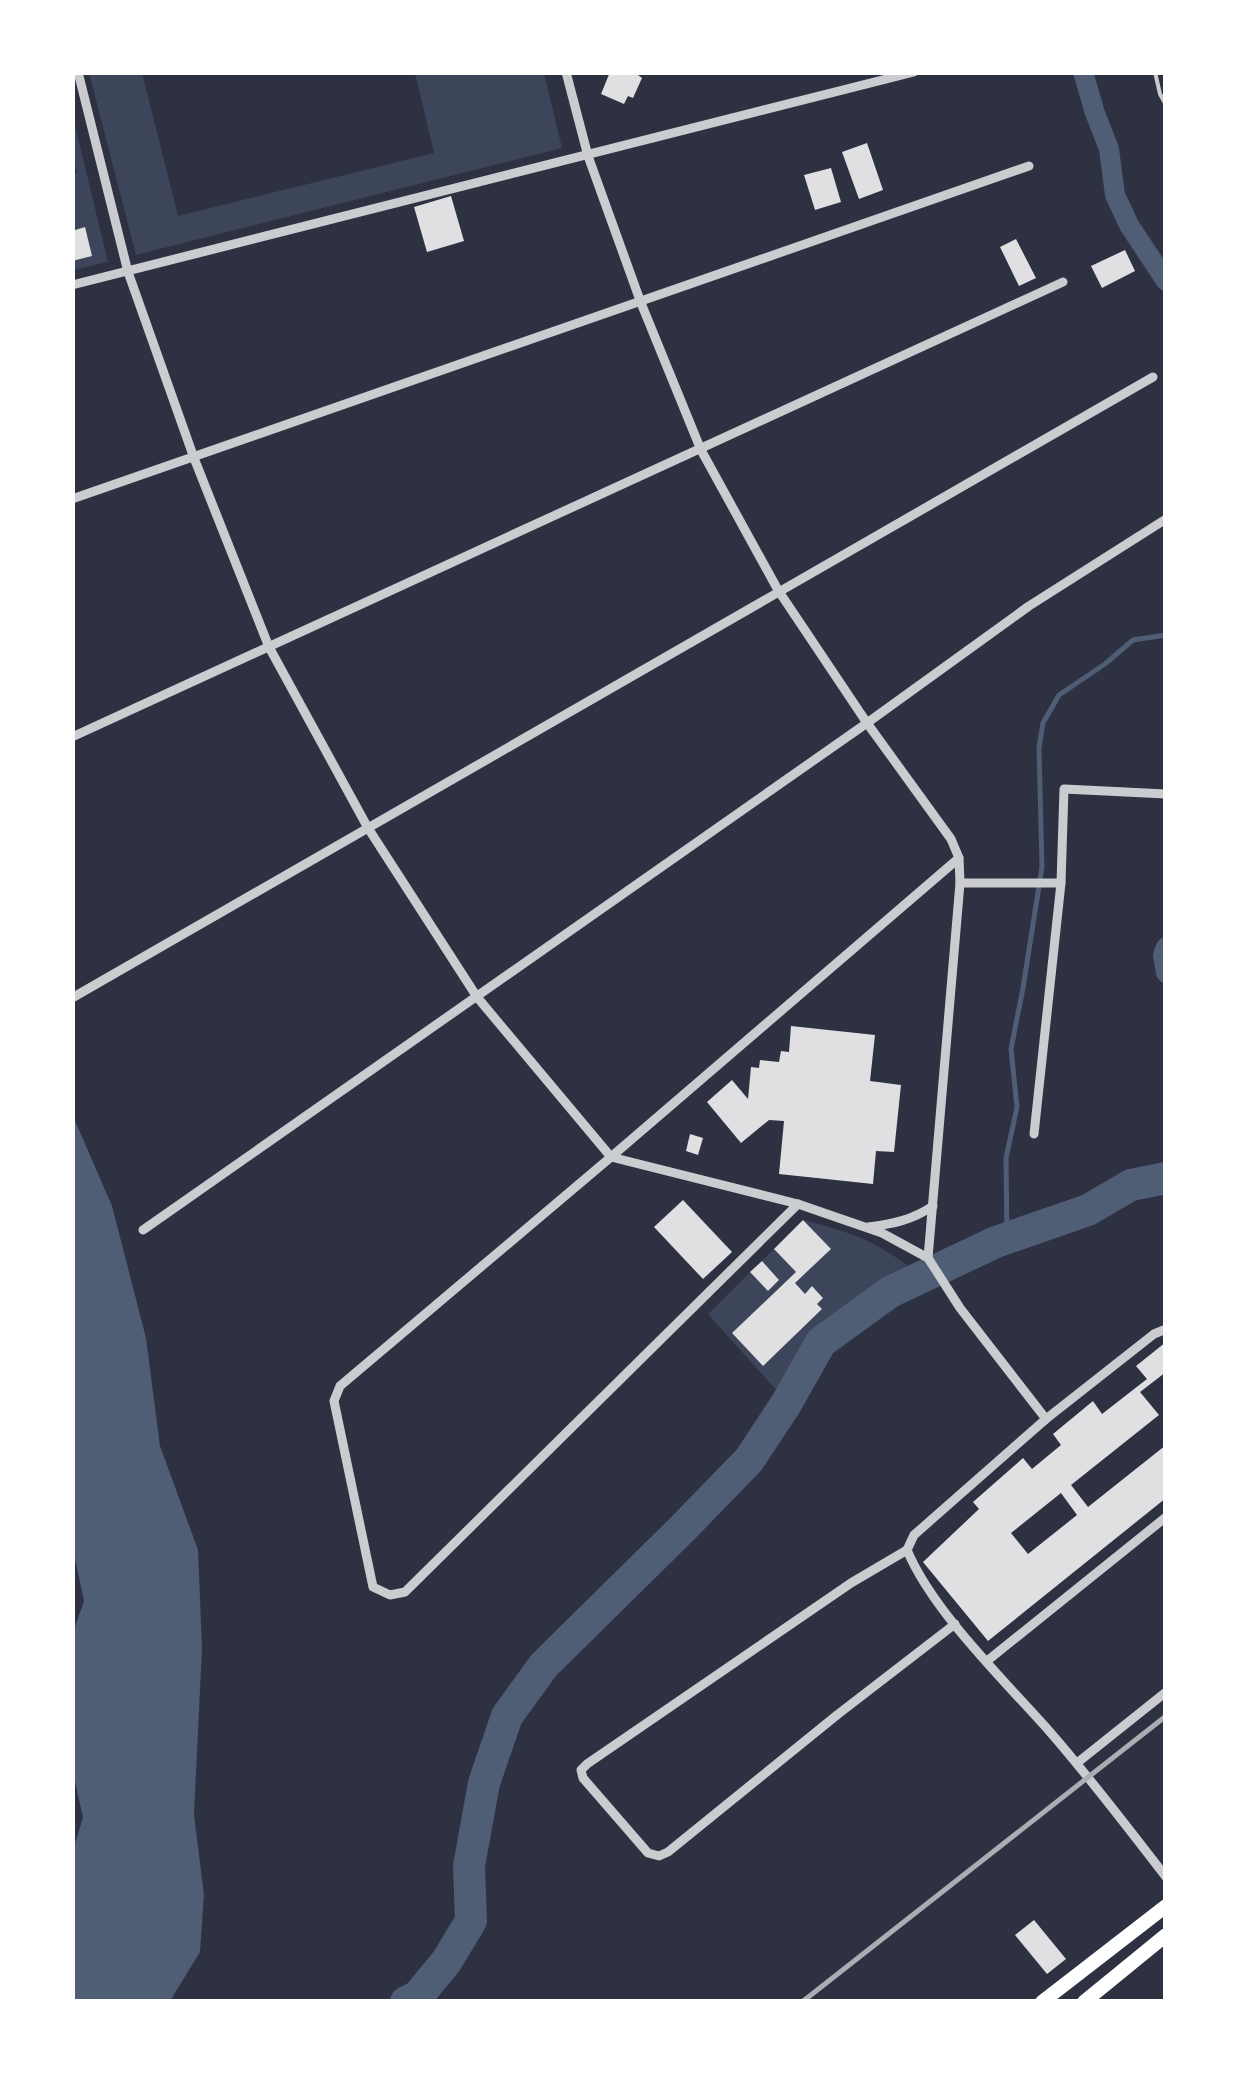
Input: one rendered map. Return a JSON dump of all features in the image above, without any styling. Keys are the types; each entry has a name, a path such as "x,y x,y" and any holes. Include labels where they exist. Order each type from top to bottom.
{"highway":[{"path":"1042,2002 1166,1906"},
{"path":"1084,2002 1166,1934"}],"street":[{"path":"78,72 128,272 194,458 269,646 368,828 478,997 611,1157 798,1204 882,1233 928,1258 960,1308 1046,1419"},
{"path":"566,72 588,156 641,303 702,450 778,590 951,839 959,858 928,1258"},
{"path":"72,285 914,72"},
{"path":"72,499 1029,166"},
{"path":"72,737 1063,282"},
{"path":"72,998 1152,376"},
{"path":"143,1230 1029,606 1166,519"},
{"path":"1034,1134 1061,883 1064,788 1166,794"},
{"path":"798,1204 405,1592 390,1595 372,1587 334,1401 340,1386 959,858"},
{"path":"960,883 1061,883"},
{"path":"866,1228 898,1223 933,1206"},
{"path":"955,1624 659,1856 648,1853 583,1778 581,1770 587,1764 851,1583 907,1550 914,1535 1046,1419 1154,1334 1166,1329"},
{"path":"987,1661 1166,1518"},
{"path":"907,1550 915,1570 955,1624 1077,1763 1166,1878"},
{"path":"1077,1763 1166,1692"}],"lane":[{"path":"1155,72 1166,105"}],"shaded area":[{"path":"89,73 142,73 178,216 434,153 415,73 544,73 562,148 136,255"},
{"path":"72,113 108,262 73,270 72,175 77,173"},
{"path":"73,1116 112,1206 146,1338 160,1446 198,1550 202,1648 194,1815 204,1895 200,1952 170,2001 73,2001 73,1849 83,1818 73,1772 72,1635 84,1601 72,1544"},
{"path":"803,1220 859,1238 910,1267 811,1337 777,1391 708,1314 750,1272 768,1291 779,1281 762,1261 774,1249 796,1272 732,1333 763,1365 821,1310 817,1304 823,1297 813,1287 805,1294 795,1283 831,1249"}],"building":[{"path":"610,72 639,72 642,78 633,98 628,96 624,104 601,94"},
{"path":"867,143 883,190 859,199 842,152"},
{"path":"831,168 841,202 815,210 804,175"},
{"path":"451,196 464,241 427,252 414,207"},
{"path":"85,227 92,256 72,261 72,231"},
{"path":"1016,239 1036,278 1019,286 1000,247"},
{"path":"1125,250 1135,271 1102,288 1091,266"},
{"path":"791,1026 875,1035 870,1081 901,1085 894,1152 876,1151 873,1184 779,1174 784,1121 769,1120 741,1143 707,1102 732,1080 748,1099 751,1067 759,1068 760,1060 779,1062 781,1051 789,1052"},
{"path":"690,1134 703,1138 698,1155 686,1151"},
{"path":"683,1200 732,1252 703,1279 654,1227"},
{"path":"803,1220 831,1249 795,1283 805,1294 812,1286 823,1298 817,1304 822,1309 763,1366 732,1333 796,1272 774,1249"},
{"path":"762,1261 779,1280 768,1291 750,1272"},
{"path":"1166,1342 1166,1372 1140,1392 1159,1415 1071,1485 1088,1507 1166,1445 1166,1498 988,1641 923,1562 979,1509 973,1502 1023,1458 1032,1469 1061,1445 1053,1434 1093,1401 1102,1414 1147,1379 1136,1366","holes":["1061,1493 1077,1515 1028,1554 1011,1533"]},
{"path":"1034,1920 1066,1959 1047,1974 1015,1935"}],"waterway":[{"path":"1083,72 1109,149 1115,195 1129,225 1166,281"},
{"path":"1007,1237 1006,1158 1017,1107 1011,1049 1042,867 1039,748 1043,723 1059,695 1133,640 1166,635"},
{"path":"1166,947 1166,973"},
{"path":"406,2002 418,1996 446,1962 471,1921 469,1866 484,1783 507,1716 544,1665 749,1460 821,1342 890,1292 996,1242 1088,1210 1131,1185 1166,1178"}],"railway":[{"path":"802,2002 1166,1716"}]}
